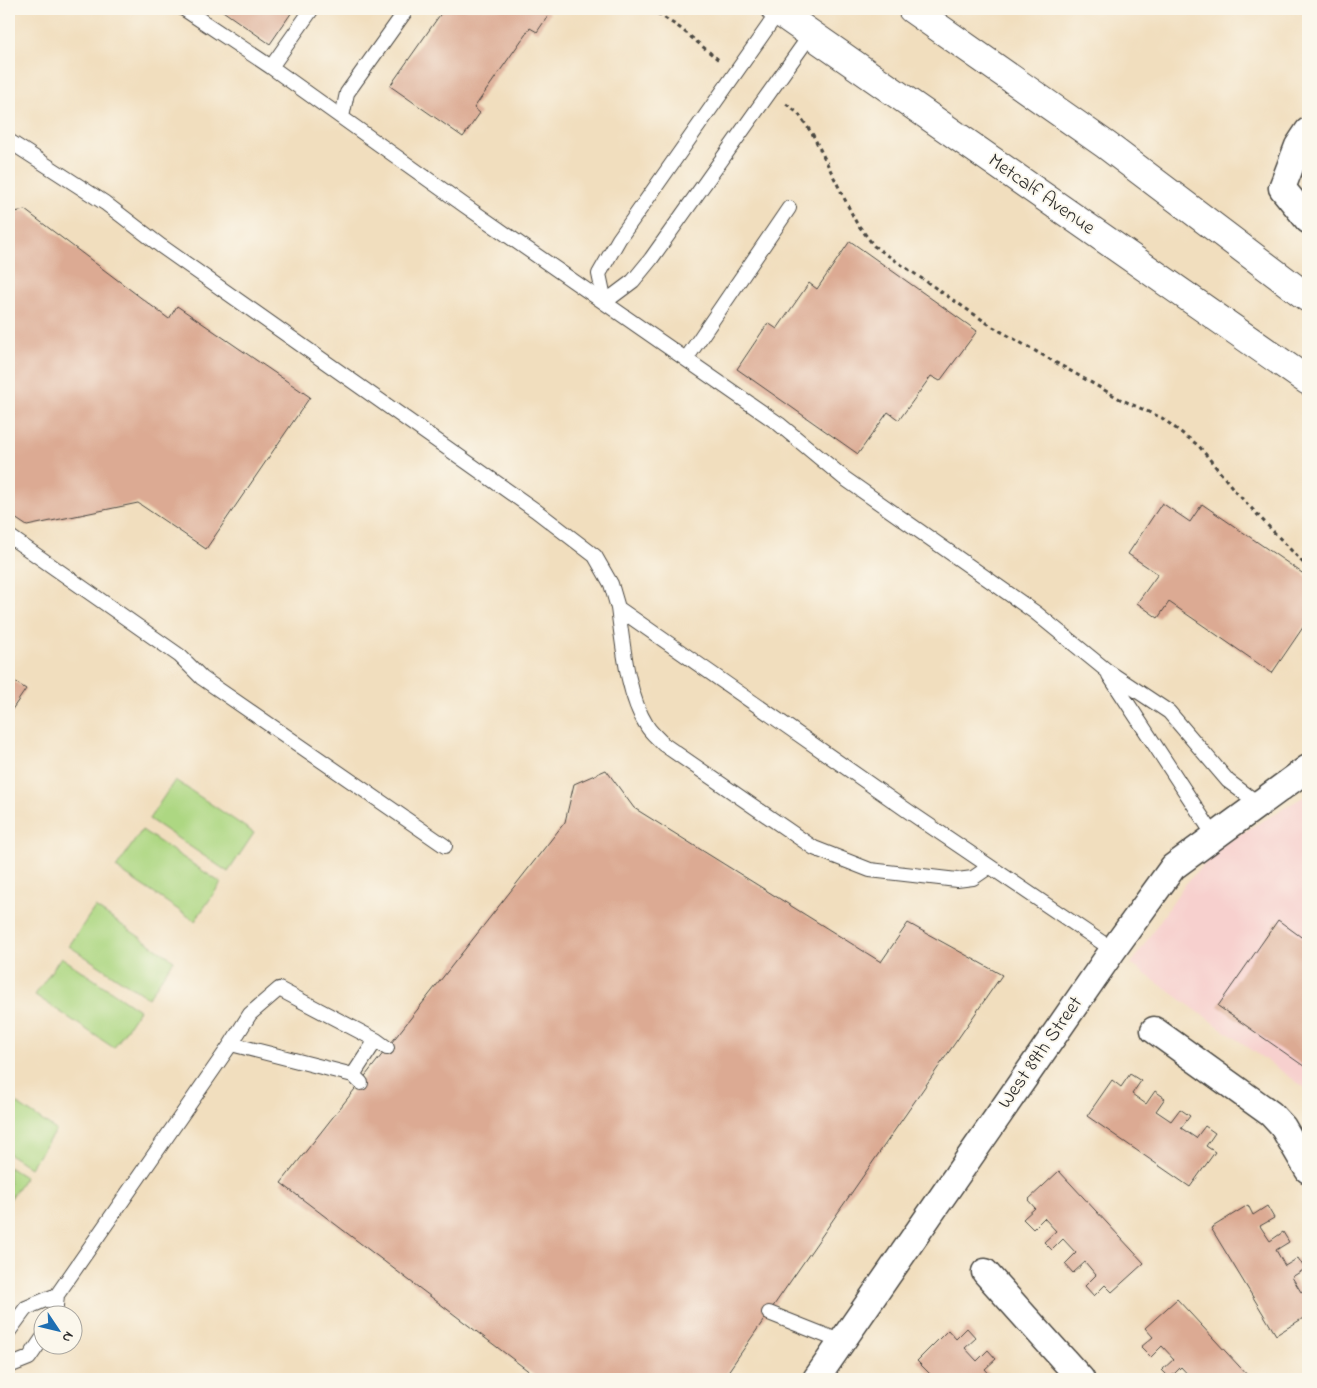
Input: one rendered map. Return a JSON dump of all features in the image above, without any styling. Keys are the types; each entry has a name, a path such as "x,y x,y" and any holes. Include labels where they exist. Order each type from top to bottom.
{"main road":[{"path":"912,9 1106,145 1308,298"},
{"name":"Metcalf Avenue","path":"777,10 1308,381"}],"street":[{"path":"1308,131 1298,146 1282,188 1308,220"},
{"name":"West 89th Street","path":"816,1379 1113,950 1173,867 1308,768"},
{"path":"1154,1030 1270,1114 1283,1127 1308,1170"},
{"path":"985,1272 1080,1379"}],"lane":[{"path":"184,9 271,67 779,424 844,478 1036,612 1106,670 1169,712 1228,781 1259,804"},
{"path":"271,67 312,9"},
{"path":"342,117 347,93 407,9"},
{"path":"605,302 599,274 619,240 777,10"},
{"path":"605,302 633,281 651,259 811,34"},
{"path":"9,141 105,203 161,246 535,510 596,556 611,584 618,608 624,653 636,701 647,727 671,749 814,848 870,870 957,880 973,878 989,867"},
{"path":"686,359 789,208"},
{"path":"9,536 180,656 202,678 444,846"},
{"path":"618,608 989,867 1113,950"},
{"path":"1106,670 1215,837"},
{"path":"56,1306 57,1295 250,1014 279,989 382,1044 357,1079 231,1044"},
{"path":"9,1332 26,1308 57,1295"},
{"path":"768,1313 842,1342"},
{"path":"9,1366 29,1358 32,1354"}],"path":[{"path":"651,9 680,28 714,58 736,72"},
{"path":"769,92 798,113 813,135 856,222 874,246 993,328 1120,399 1162,418 1199,446 1235,491 1308,568"}],"shaded area":[{"path":"1308,794 1308,1090 1131,964 1182,888 1220,846"}],"green space":[{"path":"175,780 254,833 228,872 149,819"},
{"path":"142,830 221,883 195,921 116,868"},
{"path":"95,907 174,960 148,998 69,946"},
{"path":"61,957 139,1010 114,1048 35,995"},
{"path":"9,1098 56,1130 30,1168 9,1154"},
{"path":"9,1167 25,1177 9,1201"}],"building":[{"path":"220,9 294,9 270,44"},
{"path":"444,9 543,9 550,13 537,32 530,28 474,108 480,113 463,137 390,86"},
{"path":"25,210 169,319 177,306 310,397 206,549 138,503 27,526 9,514 9,213"},
{"path":"850,241 977,331 940,381 931,376 899,420 888,412 858,454 737,369 768,323 777,329 809,283 817,289"},
{"path":"1162,503 1190,522 1202,504 1308,577 1308,620 1272,673 1169,602 1158,618 1137,603 1158,574 1128,554"},
{"path":"9,678 26,689 9,714"},
{"path":"606,770 634,808 881,962 908,923 1002,975 723,1379 539,1379 281,1183 565,822 574,784"},
{"path":"1278,920 1308,942 1308,1069 1218,1006"},
{"path":"1130,1074 1141,1081 1132,1094 1146,1104 1155,1091 1165,1098 1156,1111 1171,1121 1180,1109 1190,1116 1181,1128 1196,1138 1205,1126 1215,1133 1206,1146 1215,1152 1190,1187 1087,1116 1112,1080 1121,1087"},
{"path":"1059,1171 1144,1263 1112,1292 1105,1285 1094,1296 1085,1286 1096,1275 1085,1262 1073,1273 1065,1264 1076,1253 1063,1239 1052,1250 1044,1242 1056,1231 1044,1218 1033,1229 1023,1219 1035,1208 1028,1200"},
{"path":"1248,1205 1253,1215 1267,1206 1274,1218 1260,1226 1270,1241 1283,1232 1289,1242 1276,1250 1285,1266 1298,1258 1305,1269 1292,1277 1301,1292 1308,1287 1308,1315 1276,1335 1211,1228"},
{"path":"1177,1299 1251,1379 1192,1379 1181,1367 1170,1378 1162,1370 1174,1359 1162,1346 1151,1357 1141,1347 1153,1337 1145,1328"},
{"path":"967,1328 976,1338 965,1348 977,1361 988,1350 996,1359 985,1369 994,1379 935,1379 917,1361 948,1330 956,1339"},
{"path":"1009,1372 1016,1379 1001,1379"}]}
